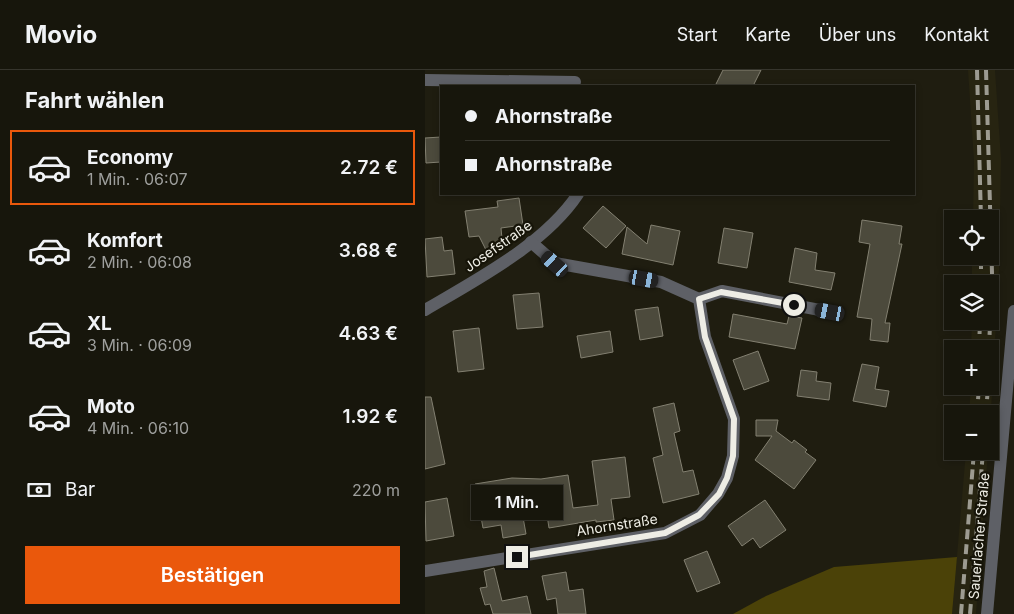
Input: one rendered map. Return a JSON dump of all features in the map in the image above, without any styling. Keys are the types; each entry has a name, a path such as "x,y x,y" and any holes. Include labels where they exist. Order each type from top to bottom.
{"street":[{"path":"425,80 575,79"},
{"name":"Josefstraße","path":"425,310 478,280 531,242 554,224 577,195"},
{"path":"531,242 555,264 661,282 699,299 721,292 830,312"},
{"name":"Ahornstraße","path":"425,571 665,533 699,515 719,494 727,478 733,456 735,436 734,419 705,337 699,299"},
{"name":"Sauerlacher Straße","path":"987,614 1014,311"}],"shaded area":[{"path":"968,70 995,70 1001,159 999,271 999,275 972,275 972,265 999,265 999,210 973,210 974,161"},
{"path":"972,330 996,330 995,340 971,340"},
{"path":"970,395 992,395 991,405 970,405"},
{"path":"965,460 987,460 976,614 952,614"},
{"path":"957,557 952,614 733,614 766,596 834,567"}],"building":[{"path":"723,70 761,70 754,85 716,85"},
{"path":"440,137 440,162 426,163 425,138"},
{"path":"519,198 523,225 501,228 503,250 487,252 479,236 469,237 465,211 498,207 497,201"},
{"path":"603,206 626,226 606,248 583,228"},
{"path":"862,220 902,226 899,244 902,244 885,323 890,323 888,342 870,340 872,319 857,317 870,244 859,242"},
{"path":"651,225 680,231 673,265 622,254 627,227 647,244"},
{"path":"724,228 753,233 747,268 718,263"},
{"path":"442,237 444,251 452,250 455,274 427,277 425,239"},
{"path":"795,248 817,253 815,270 835,273 831,290 789,282"},
{"path":"539,293 543,327 517,329 513,295"},
{"path":"658,307 663,336 640,340 635,310"},
{"path":"733,314 787,324 789,316 802,318 795,349 729,337"},
{"path":"479,328 484,369 458,372 453,331"},
{"path":"610,331 613,352 581,358 577,336"},
{"path":"758,351 769,381 744,390 733,360"},
{"path":"862,364 879,367 875,389 889,391 886,407 853,401"},
{"path":"801,370 817,372 816,381 831,383 829,400 797,396"},
{"path":"425,397 431,397 445,464 425,469"},
{"path":"674,403 680,431 674,433 683,472 693,470 699,494 663,503 653,458 663,455 653,408"},
{"path":"756,420 778,420 776,431 792,443 794,440 816,460 794,489 755,460 772,436 756,436"},
{"path":"625,457 630,497 611,499 614,520 596,522 596,520 549,528 545,502 521,506 526,534 503,538 501,525 483,528 475,484 512,478 541,479 568,475 573,508 598,505 592,461"},
{"path":"447,498 454,536 426,541 425,502"},
{"path":"765,500 786,530 760,548 753,538 742,546 728,526"},
{"path":"707,551 720,583 697,592 684,560"},
{"path":"494,568 502,601 527,596 531,614 493,614 490,604 485,605 480,588 487,587 484,571"},
{"path":"566,572 569,591 583,589 586,614 558,614 556,598 547,600 542,576"}],"railway":[{"path":"977,70 981,210"},
{"path":"986,70 992,273 989,340"},
{"path":"981,265 981,275"},
{"path":"979,340 980,330"},
{"path":"978,395 978,405"},
{"path":"987,395 987,405"},
{"path":"961,614 973,460"},
{"path":"970,614 982,460"}],"route":[{"path":"517,557 665,533 699,515 719,494 727,478 733,456 735,436 734,419 705,337 699,299 721,292 794,305"}]}
